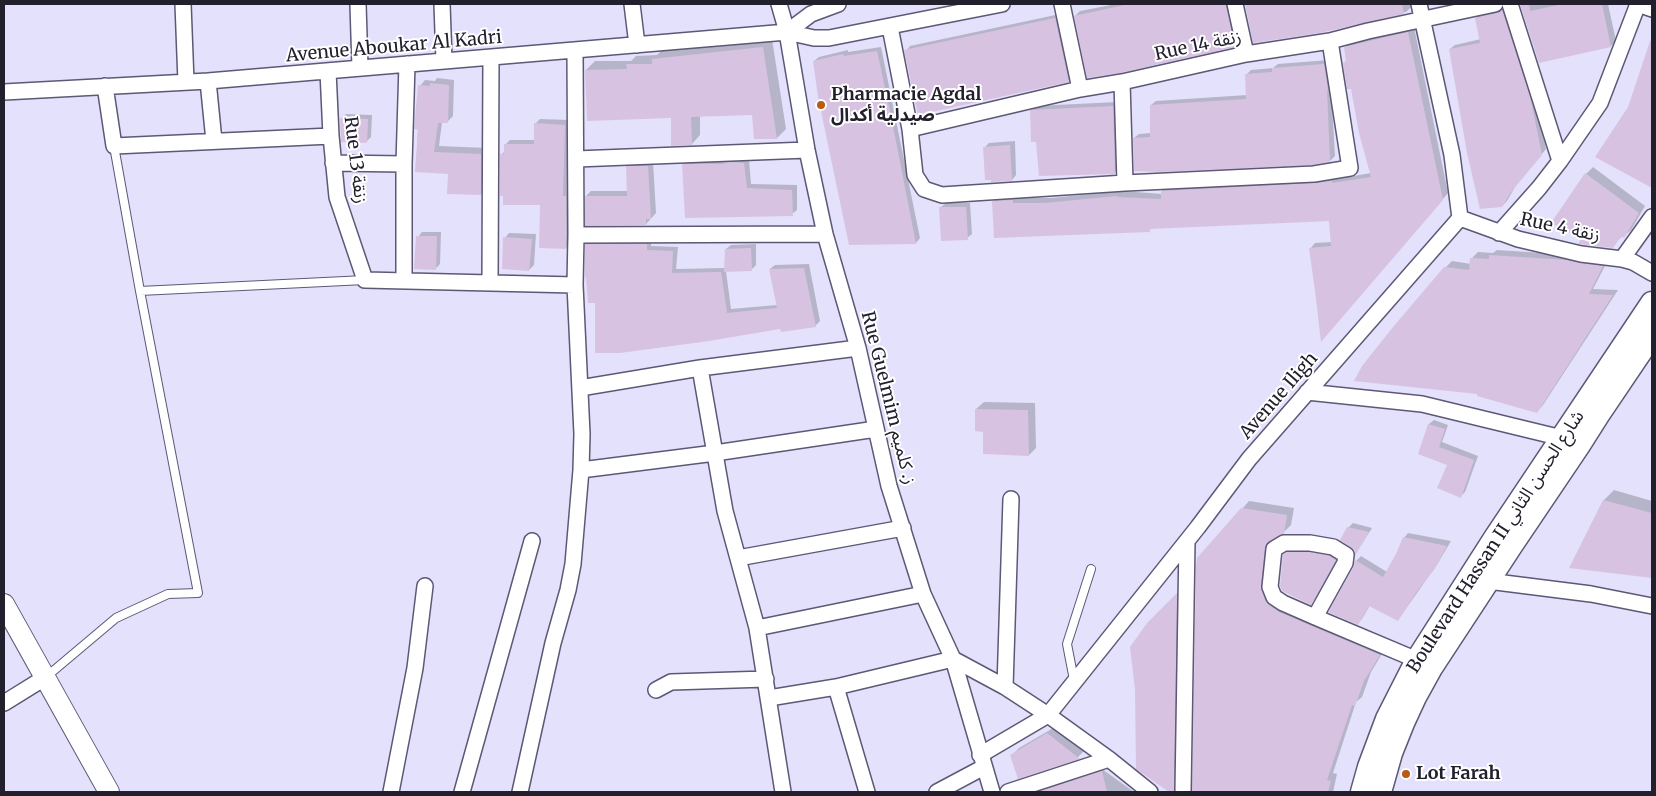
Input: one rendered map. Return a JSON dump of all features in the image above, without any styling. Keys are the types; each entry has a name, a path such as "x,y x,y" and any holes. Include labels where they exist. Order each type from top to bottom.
{"main road":[{"name":"Boulevard Hassan II شارع الحسن الثاني","path":"1380,792 1391,753 1415,697 1488,581 1652,303"},
{"name":"Boulevard Hassan II شارع الحسن الثاني","path":"1362,792 1387,719 1417,660 1570,441 1598,414 1652,335"},
{"path":"4,604 109,792"}],"street":[{"path":"184,4 186,82"},
{"path":"358,4 360,68"},
{"path":"442,4 444,61"},
{"path":"632,4 637,45"},
{"name":"Rue Guelmim ز. كلميم","path":"779,4 787,32 806,150 825,234 858,348 889,486 923,594 953,659 992,792"},
{"path":"787,32 811,14 838,4"},
{"name":"Avenue Aboukar Al Kadri","path":"4,92 208,81 787,32 814,38 829,38 1002,4"},
{"path":"1062,4 1080,89"},
{"path":"1235,4 1246,54"},
{"path":"1419,4 1452,155 1460,218"},
{"name":"Rue 14 زنقة","path":"910,129 1080,89 1122,82 1246,54 1330,42 1422,19 1495,4"},
{"path":"1510,4 1560,161"},
{"path":"1499,233 1560,161 1600,103 1638,4 1652,9"},
{"path":"890,27 910,129 915,175 924,189 942,195 1125,183 1314,174 1350,168 1330,42"},
{"path":"520,792 553,643 568,590 573,564 581,470 580,388 575,285 575,51"},
{"path":"490,283 491,57"},
{"path":"404,281 404,164 407,64"},
{"name":"Rue 13 زنقة","path":"328,71 330,136 338,197 365,280"},
{"path":"208,81 214,141"},
{"path":"1122,82 1125,183"},
{"path":"105,86 114,146 330,136"},
{"path":"576,159 806,150"},
{"path":"333,163 404,164"},
{"path":"1622,259 1652,217"},
{"name":"Rue 4 زنقة","path":"1460,218 1499,233 1581,254 1633,262 1652,273"},
{"name":"Avenue Iligh","path":"937,792 1048,715 1187,541 1249,459 1460,218"},
{"path":"576,235 825,234"},
{"path":"365,280 575,285"},
{"path":"580,388 700,368 858,348"},
{"path":"700,368 725,511 757,628 783,792"},
{"path":"1307,392 1422,404 1570,441"},
{"path":"581,470 715,453 876,429"},
{"path":"1005,687 1011,499"},
{"path":"738,558 903,528"},
{"path":"462,792 532,541"},
{"path":"1183,792 1187,541"},
{"path":"1315,617 1345,563 1346,555 1333,548 1310,543 1284,543 1274,549 1270,587 1274,597 1283,603 1315,617 1417,660"},
{"path":"1488,581 1591,594 1652,606"},
{"path":"391,792 416,668 425,586"},
{"path":"757,628 923,594"},
{"path":"769,698 836,686 953,659 1005,687 1048,715 1109,759 1150,792"},
{"path":"4,704 46,677"},
{"path":"656,690 670,682 766,679"},
{"path":"836,686 867,792"},
{"path":"1008,792 1109,759"}],"lane":[{"path":"46,677 116,618 168,594 198,593 114,146"},
{"path":"140,291 365,280"},
{"path":"1074,682 1067,644 1091,569"}],"building":[{"path":"1129,4 1226,4 1235,47 1120,73 1087,78 1074,16"},
{"path":"1245,4 1402,4 1404,14 1320,33 1253,43"},
{"path":"1520,4 1529,4 1530,11 1564,4 1602,4 1611,47 1539,63"},
{"path":"1502,10 1530,96 1542,155 1511,192 1502,207 1480,209 1467,153 1449,49 1480,43 1475,18"},
{"path":"1055,18 1069,82 918,115 904,50"},
{"path":"1408,32 1443,200 1321,342 1309,248 1331,246 1329,221 1150,229 1150,232 994,238 992,201 1013,200 1013,203 1045,203 1117,196 1161,199 1161,191 1332,181 1332,183 1371,177 1359,133 1351,89 1347,89 1343,63 1346,62 1344,47"},
{"path":"1650,41 1652,41 1652,188 1595,157 1628,107"},
{"path":"763,47 777,139 754,139 752,115 691,117 692,145 671,146 671,118 587,121 585,70 627,69 626,64 652,64 652,59"},
{"path":"877,51 916,244 849,245 818,97 813,61 843,54 844,56"},
{"path":"1324,64 1328,91 1330,162 1313,165 1160,172 1134,171 1133,138 1150,137 1150,105 1246,99 1245,74 1272,72 1272,68"},
{"path":"430,83 449,85 448,123 438,123 434,152 481,154 481,195 447,194 448,174 415,172 418,130 414,129 418,85 430,86"},
{"path":"1113,106 1115,174 1039,176 1036,142 1031,142 1030,110"},
{"path":"340,118 368,119 367,143 341,142"},
{"path":"534,123 565,125 563,196 566,196 566,249 539,248 540,205 503,205 503,196 500,196 500,154 504,154 504,144 534,144"},
{"path":"1010,145 1012,181 991,182 991,180 985,180 983,147"},
{"path":"730,162 744,163 747,188 792,190 793,216 685,218 682,164 724,164"},
{"path":"626,166 648,166 651,219 646,219 646,225 585,226 585,196 627,196"},
{"path":"1585,173 1639,213 1624,238 1621,236 1613,248 1578,244 1581,239 1551,223"},
{"path":"939,207 966,207 968,240 941,241"},
{"path":"416,236 437,236 436,270 414,269"},
{"path":"503,237 532,239 529,271 502,269"},
{"path":"585,244 647,244 647,250 673,251 672,273 721,272 727,313 777,308 769,269 804,268 816,327 781,332 780,329 620,353 595,353 595,303 588,303 585,277"},
{"path":"751,248 752,271 724,272 725,249"},
{"path":"1489,255 1567,260 1603,266 1589,294 1613,295 1537,413 1477,396 1477,394 1354,381 1362,366 1444,267 1469,270 1470,258 1489,259"},
{"path":"975,409 1028,410 1029,456 983,454 983,432 975,431"},
{"path":"1428,424 1445,429 1439,447 1474,460 1461,498 1437,488 1447,465 1418,454"},
{"path":"1603,500 1652,513 1652,578 1569,568"},
{"path":"1241,508 1287,515 1284,534 1269,541 1265,548 1261,586 1268,604 1279,612 1380,655 1364,681 1355,706 1352,705 1327,780 1331,781 1328,792 1192,792 1197,558"},
{"path":"1347,527 1369,532 1355,556 1355,551 1340,540"},
{"path":"1403,537 1447,546 1434,570 1417,591 1398,621 1369,606 1358,625 1328,612 1353,568 1355,560 1383,577"},
{"path":"1287,552 1309,552 1330,556 1336,560 1311,605 1282,591 1280,586 1283,555"},
{"path":"1177,593 1174,792 1169,792 1136,769 1135,690 1130,647 1147,623"},
{"path":"1047,733 1080,759 1018,779 1010,755"},
{"path":"1102,771 1107,792 1037,792"}],"place":[{"name":"Pharmacie Agdal صيدلية أكدال","path":"821,105"},
{"name":"Lot Farah","path":"1406,774"}]}
